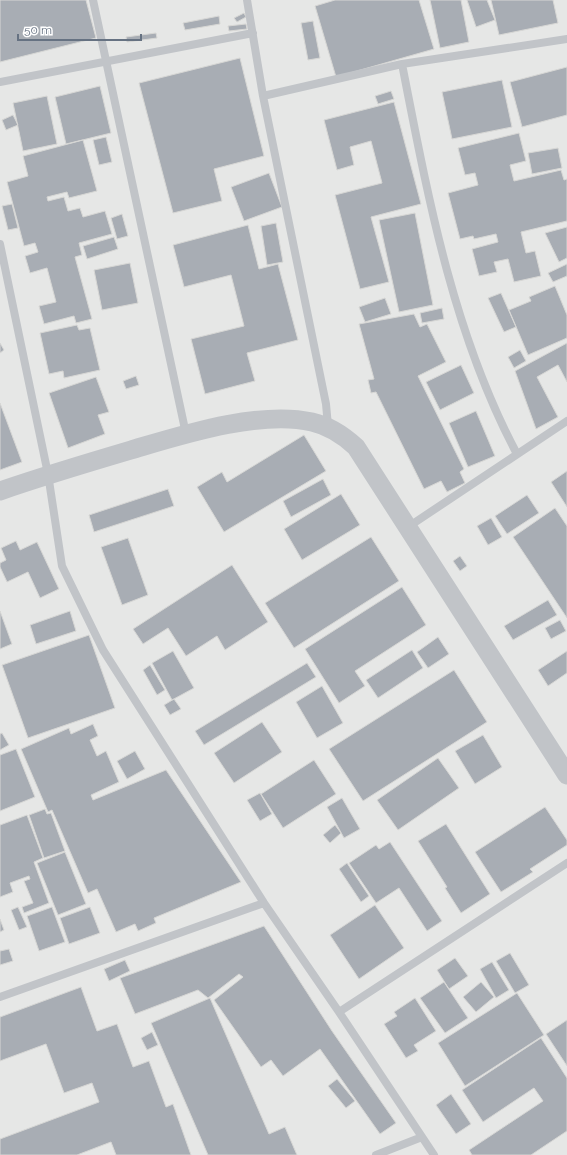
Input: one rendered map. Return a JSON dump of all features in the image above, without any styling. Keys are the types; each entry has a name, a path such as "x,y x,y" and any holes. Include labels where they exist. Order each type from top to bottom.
{"street":[{"path":"0,491 48,474 186,434 239,423 293,419 328,426 343,435 356,447 567,775"}],"lane":[{"path":"93,0 186,434"},
{"path":"247,0 262,96 326,404 328,426"},
{"path":"0,82 253,33"},
{"path":"262,96 402,64 567,39"},
{"path":"402,64 430,209 459,310 497,417 517,454"},
{"path":"0,244 48,474 62,566 103,650 264,903 434,1155"},
{"path":"408,527 567,421"},
{"path":"338,1012 567,863"},
{"path":"0,997 264,903"},
{"path":"376,1155 422,1137"}],"shaded area":[{"path":"0,0 567,0 567,1155 0,1155"}],"building":[{"path":"0,0 86,0 96,38 0,62"},
{"path":"335,0 419,0 434,49 336,77 315,6"},
{"path":"430,0 461,0 469,42 440,48"},
{"path":"467,0 487,0 495,20 476,27"},
{"path":"491,0 553,0 558,23 499,35"},
{"path":"244,13 246,17 237,22 234,18"},
{"path":"219,16 220,24 185,30 183,23"},
{"path":"313,21 320,58 308,60 301,23"},
{"path":"246,24 247,29 229,31 228,26"},
{"path":"156,33 157,38 127,42 126,37"},
{"path":"240,58 264,156 214,169 222,201 173,213 139,83"},
{"path":"567,67 567,115 522,127 510,82"},
{"path":"502,80 512,127 452,139 442,92"},
{"path":"100,86 111,133 66,144 55,97"},
{"path":"391,91 394,99 378,104 375,96"},
{"path":"47,96 57,144 23,151 13,103"},
{"path":"394,102 421,204 371,217 389,282 360,289 335,195 382,183 371,141 350,147 354,165 337,170 324,120"},
{"path":"13,115 18,125 6,130 2,120"},
{"path":"519,133 526,161 510,165 514,181 561,170 564,180 567,179 567,221 521,232 526,253 535,251 541,276 514,282 508,259 494,262 497,272 479,276 472,249 498,242 496,234 474,239 473,236 460,239 448,193 478,185 475,173 465,175 458,148"},
{"path":"106,137 112,162 99,165 93,140"},
{"path":"83,140 97,191 69,198 67,192 47,197 48,201 64,197 68,211 80,208 83,217 105,211 112,234 79,243 82,255 75,257 92,319 76,323 74,316 44,324 39,306 56,302 47,268 30,273 25,256 38,252 35,243 24,246 7,182 28,176 23,156"},
{"path":"558,148 562,168 532,174 528,153"},
{"path":"269,173 282,207 244,221 231,187"},
{"path":"12,204 18,228 8,230 2,206"},
{"path":"415,213 433,305 399,312 379,220"},
{"path":"122,214 128,236 117,239 111,218"},
{"path":"276,223 283,262 267,265 261,226"},
{"path":"248,225 259,269 278,264 298,340 247,353 255,381 205,394 191,339 244,326 231,275 184,287 173,245"},
{"path":"567,227 567,258 559,262 545,233"},
{"path":"114,237 118,249 87,259 83,246"},
{"path":"130,263 138,303 102,310 94,270"},
{"path":"567,264 567,276 553,282 548,273"},
{"path":"555,286 567,315 567,338 528,355 509,310 531,301 529,297"},
{"path":"501,293 516,327 504,332 488,298"},
{"path":"385,298 391,314 365,322 359,307"},
{"path":"442,308 444,319 422,323 420,313"},
{"path":"414,314 420,327 427,324 446,362 418,376 464,469 460,472 465,483 447,492 441,481 424,489 376,392 371,393 368,380 374,379 359,324"},
{"path":"77,325 79,330 90,328 100,370 64,378 63,371 49,374 40,333"},
{"path":"0,343 4,350 0,353"},
{"path":"567,343 567,382 558,365 537,377 558,417 536,429 515,371"},
{"path":"520,350 526,361 514,368 508,357"},
{"path":"461,365 474,393 440,410 426,382"},
{"path":"136,376 139,385 126,389 123,381"},
{"path":"96,377 109,412 98,415 105,434 68,448 49,393"},
{"path":"0,403 22,462 0,470"},
{"path":"476,411 495,456 468,467 449,423"},
{"path":"304,435 326,471 224,532 197,487 222,472 227,482"},
{"path":"567,471 567,507 551,482"},
{"path":"323,479 331,495 291,517 283,501"},
{"path":"168,489 174,506 94,532 89,515"},
{"path":"341,494 360,525 302,560 284,529"},
{"path":"527,495 539,513 507,534 495,516"},
{"path":"555,508 567,526 567,618 513,537"},
{"path":"491,518 502,537 488,545 477,526"},
{"path":"371,537 399,581 294,648 265,603"},
{"path":"128,538 148,595 122,605 101,547"},
{"path":"16,541 20,550 37,542 59,589 40,598 28,572 7,582 0,567 0,563 6,560 1,548"},
{"path":"460,556 467,566 460,571 453,561"},
{"path":"232,565 268,622 225,650 217,636 186,656 168,628 143,644 133,629"},
{"path":"402,587 426,625 355,671 365,686 339,703 305,649"},
{"path":"548,600 557,615 513,640 504,626"},
{"path":"0,611 12,644 0,649"},
{"path":"70,611 76,631 36,644 30,625"},
{"path":"560,620 566,631 551,639 545,628"},
{"path":"89,635 115,708 28,738 2,665"},
{"path":"438,637 449,654 428,668 417,652"},
{"path":"412,650 423,668 378,698 366,680"},
{"path":"173,651 194,688 172,700 152,663"},
{"path":"567,651 567,673 548,686 538,670"},
{"path":"307,663 316,677 204,745 195,731"},
{"path":"150,665 165,690 157,695 143,670"},
{"path":"454,670 487,722 363,801 329,749"},
{"path":"322,686 343,723 317,738 296,702"},
{"path":"174,699 181,709 170,715 164,705"},
{"path":"262,722 282,752 234,783 214,753"},
{"path":"93,724 98,736 90,740 97,756 106,751 119,782 91,795 93,800 166,770 241,882 154,918 156,923 138,931 135,924 116,932 97,889 88,893 52,810 48,812 21,749 69,728 71,734"},
{"path":"2,733 9,745 0,750 0,734"},
{"path":"483,735 502,767 475,784 455,751"},
{"path":"16,749 35,797 0,811 0,755"},
{"path":"135,751 145,769 127,779 117,761"},
{"path":"438,758 459,788 398,830 377,800"},
{"path":"314,760 336,794 283,828 261,794"},
{"path":"260,793 272,814 260,821 247,800"},
{"path":"342,798 360,829 344,838 327,807"},
{"path":"545,807 567,840 567,845 530,869 533,872 501,892 475,852"},
{"path":"45,809 47,814 51,813 65,851 44,858 29,815"},
{"path":"27,815 43,858 34,862 49,903 24,913 22,907 33,903 24,881 30,879 29,876 10,883 13,892 0,897 0,825"},
{"path":"446,824 490,894 461,913 445,888 447,887 418,841"},
{"path":"335,825 341,833 330,843 323,835"},
{"path":"390,842 442,921 427,931 399,888 376,903 349,863 376,845 379,849"},
{"path":"65,852 86,904 58,915 37,863"},
{"path":"347,863 369,896 361,902 339,869"},
{"path":"375,905 404,948 359,979 330,935"},
{"path":"18,907 27,927 19,930 11,910"},
{"path":"52,907 65,942 39,951 27,916"},
{"path":"90,907 100,933 69,944 60,918"},
{"path":"0,919 4,930 0,932"},
{"path":"264,926 332,1031 396,1123 380,1134 320,1049 283,1076 271,1060 261,1067 214,1000 243,977 239,974 208,998 198,990 135,1014 120,978"},
{"path":"9,949 13,961 0,965 0,951"},
{"path":"510,953 529,985 515,993 496,961"},
{"path":"455,958 468,976 449,989 437,970"},
{"path":"125,960 130,971 109,981 104,969"},
{"path":"492,962 509,990 496,998 480,969"},
{"path":"444,982 468,1018 445,1033 420,998"},
{"path":"481,982 494,997 476,1012 463,997"},
{"path":"81,987 97,1031 117,1024 133,1067 149,1061 166,1107 173,1104 191,1155 116,1155 111,1142 77,1155 0,1155 0,1139 99,1102 92,1083 64,1093 46,1044 0,1061 0,1017"},
{"path":"517,993 544,1035 465,1086 438,1043"},
{"path":"210,998 269,1134 285,1127 297,1155 208,1155 151,1023"},
{"path":"415,998 436,1031 414,1045 418,1051 406,1058 384,1024 397,1016 394,1012"},
{"path":"567,1020 567,1066 546,1034"},
{"path":"152,1032 158,1045 147,1050 141,1038"},
{"path":"541,1038 567,1078 567,1131 531,1155 472,1155 469,1150 543,1101 534,1088 483,1122 462,1090"},
{"path":"337,1079 355,1101 346,1108 328,1086"},
{"path":"451,1094 471,1124 456,1134 436,1105"}]}
